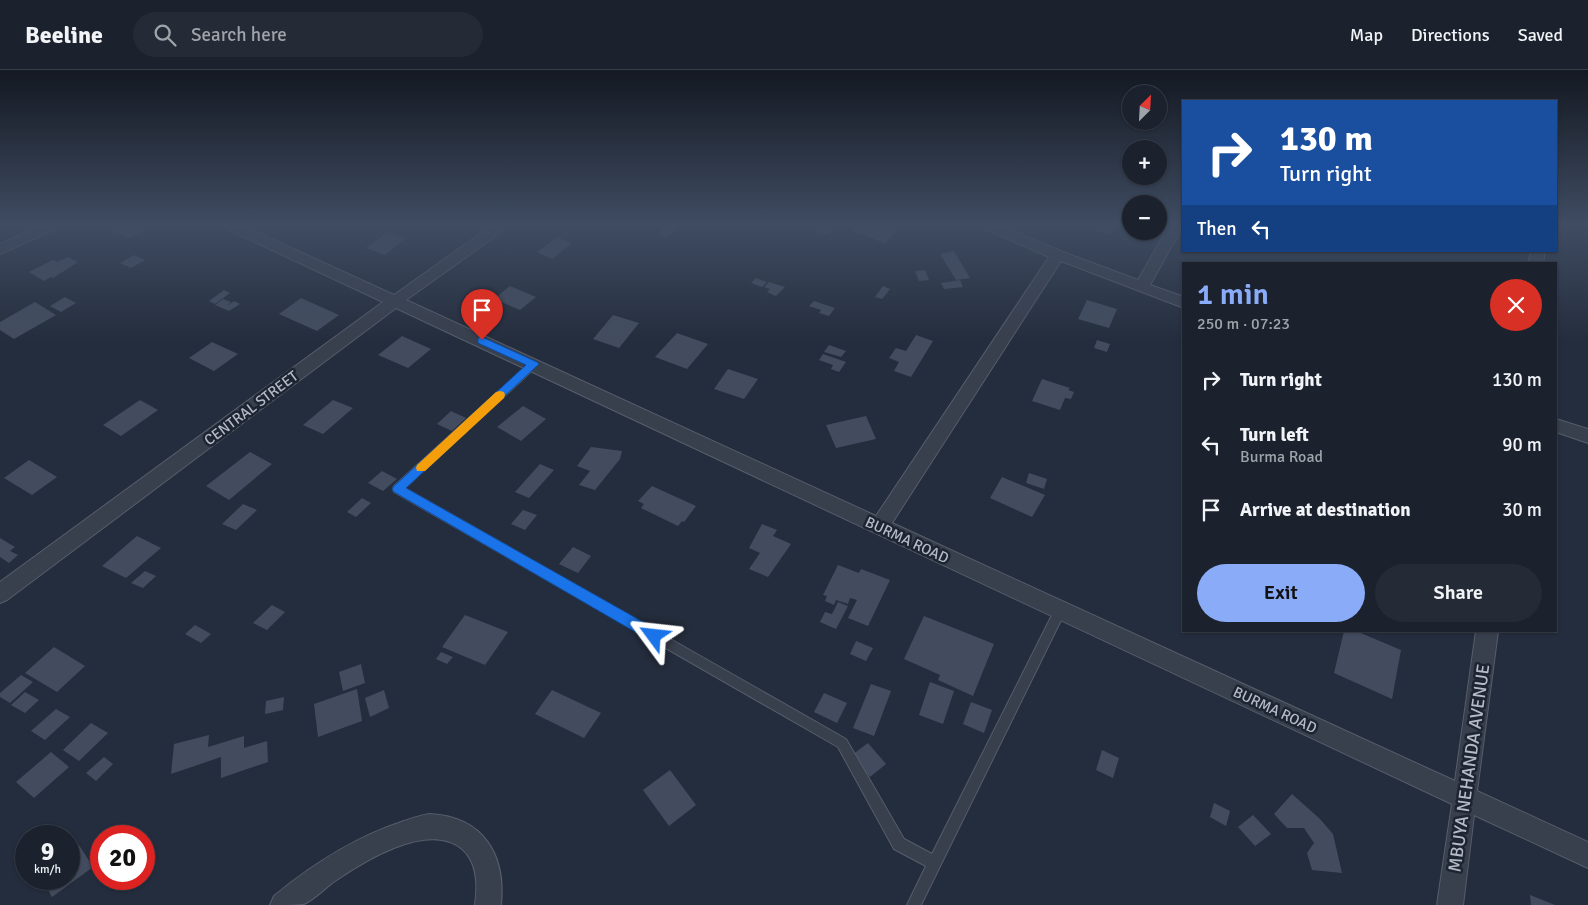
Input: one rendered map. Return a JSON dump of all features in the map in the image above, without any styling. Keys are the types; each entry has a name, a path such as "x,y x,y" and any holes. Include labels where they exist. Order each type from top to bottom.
{"street":[{"name":"BURMA ROAD","path":"313,263 534,364 879,527 1588,855"},
{"name":"CENTRAL STREET","path":"0,594 448,263"},
{"path":"879,527 1053,263"},
{"path":"1079,263 1182,302"},
{"path":"1141,287 1155,263"},
{"path":"1557,425 1588,436"},
{"name":"MBUYA NEHANDA AVENUE","path":"1450,905 1487,632"},
{"path":"282,905 351,856 393,836 430,826 464,834 480,848 487,876 488,905"}],"lane":[{"path":"534,364 398,489 842,743 899,844 935,863"},
{"path":"914,905 1060,610"}],"building":[{"path":"47,263 76,263 53,278 51,277 44,281 29,272"},
{"path":"120,263 140,263 131,268"},
{"path":"946,263 961,263 970,278 956,280"},
{"path":"925,270 929,280 919,281 915,271"},
{"path":"756,278 767,282 762,287 751,283"},
{"path":"960,280 963,287 944,289 941,283"},
{"path":"769,282 785,287 776,296 767,292 770,289 764,287"},
{"path":"510,286 536,297 520,310 494,299"},
{"path":"883,286 890,289 882,299 875,297"},
{"path":"224,290 230,293 215,304 209,301"},
{"path":"65,297 76,303 61,312 50,306"},
{"path":"301,298 339,315 317,331 279,314"},
{"path":"223,299 231,302 227,306 234,301 240,304 229,311 215,305"},
{"path":"1087,300 1117,309 1109,328 1078,319"},
{"path":"814,301 835,308 829,316 819,313 821,310 809,306"},
{"path":"35,302 56,315 14,339 0,330 0,322"},
{"path":"613,315 639,323 619,348 593,339"},
{"path":"677,333 708,344 687,369 655,357"},
{"path":"916,335 933,341 911,377 894,371 899,362 889,358 896,348 906,351"},
{"path":"402,336 431,349 408,368 378,355"},
{"path":"1097,340 1110,344 1107,352 1094,348"},
{"path":"212,342 238,354 214,371 189,358"},
{"path":"829,345 846,351 841,357 824,352"},
{"path":"823,354 846,362 839,372 831,369 833,365 819,360"},
{"path":"728,369 758,379 744,399 714,389"},
{"path":"1042,379 1070,388 1068,390 1074,392 1071,399 1065,398 1060,410 1032,401"},
{"path":"140,400 158,410 121,436 103,425"},
{"path":"333,400 353,408 323,434 303,425"},
{"path":"523,406 546,419 521,441 497,427"},
{"path":"451,411 466,418 452,431 437,424"},
{"path":"866,416 876,439 836,448 826,425"},
{"path":"591,447 622,451 620,459 595,490 579,485 590,471 577,466"},
{"path":"250,452 272,464 229,500 206,486"},
{"path":"29,460 57,477 32,495 4,478"},
{"path":"540,464 554,470 529,498 515,492"},
{"path":"382,471 397,479 383,491 368,483"},
{"path":"1029,473 1047,479 1044,489 1026,483"},
{"path":"1002,477 1045,495 1032,517 990,498"},
{"path":"652,486 696,506 684,522 682,521 678,526 641,508 644,504 638,501"},
{"path":"362,498 371,503 356,517 347,512"},
{"path":"243,504 257,510 236,530 222,524"},
{"path":"523,510 537,515 525,530 511,524"},
{"path":"762,524 777,530 773,536 791,544 768,577 749,569 760,553 749,548"},
{"path":"137,536 161,548 126,578 102,566"},
{"path":"0,538 15,547 10,551 18,555 9,563 0,557"},
{"path":"573,547 591,556 578,573 559,564"},
{"path":"838,565 859,573 861,569 890,580 868,626 848,618 857,600 850,598 848,604 836,600 834,605 825,601 827,596 823,595"},
{"path":"145,571 156,576 143,588 131,583"},
{"path":"838,602 848,606 836,629 820,622 825,612 832,614"},
{"path":"272,605 285,612 267,630 253,623"},
{"path":"465,615 508,632 485,665 442,647"},
{"path":"924,616 994,644 973,696 938,680 940,675 904,659"},
{"path":"195,625 211,634 201,643 185,634"},
{"path":"1344,632 1358,632 1401,650 1392,699 1334,673"},
{"path":"856,641 873,648 866,661 850,654"},
{"path":"54,647 85,666 57,692 25,673"},
{"path":"441,652 453,657 447,664 436,659"},
{"path":"361,664 365,683 343,691 339,672"},
{"path":"21,675 33,682 10,703 0,697 0,693"},
{"path":"930,682 954,691 943,724 919,715"},
{"path":"871,684 891,691 874,736 853,728"},
{"path":"357,689 362,721 318,737 314,704"},
{"path":"384,690 389,708 370,717 365,698"},
{"path":"552,690 601,713 584,738 535,714"},
{"path":"25,692 39,700 25,713 11,705"},
{"path":"824,693 847,703 837,723 814,712"},
{"path":"284,697 283,710 265,714 266,701"},
{"path":"971,702 992,710 984,733 963,724"},
{"path":"56,709 70,717 45,740 31,731"},
{"path":"91,723 108,733 79,761 63,750"},
{"path":"209,735 208,747 244,736 244,748 267,741 268,762 221,778 221,757 171,774 174,744"},
{"path":"868,743 886,764 870,777 852,755"},
{"path":"1102,750 1119,758 1113,778 1096,770"},
{"path":"51,752 69,767 34,798 16,782"},
{"path":"104,757 113,764 96,781 86,773"},
{"path":"670,770 696,805 669,826 643,790"},
{"path":"1292,794 1320,819 1333,834 1342,873 1312,870 1307,853 1314,843 1304,828 1287,828 1274,814"},
{"path":"1214,803 1230,811 1226,826 1210,817"},
{"path":"1253,815 1271,834 1255,846 1238,827"},
{"path":"80,847 90,862 90,869 80,877"},
{"path":"48,890 62,890 52,897"},
{"path":"1530,895 1555,905 1531,905"}],"slow traffic":[{"path":"421,468 500,395"}],"route":[{"path":"482,340 534,364 398,489 654,636"}]}
